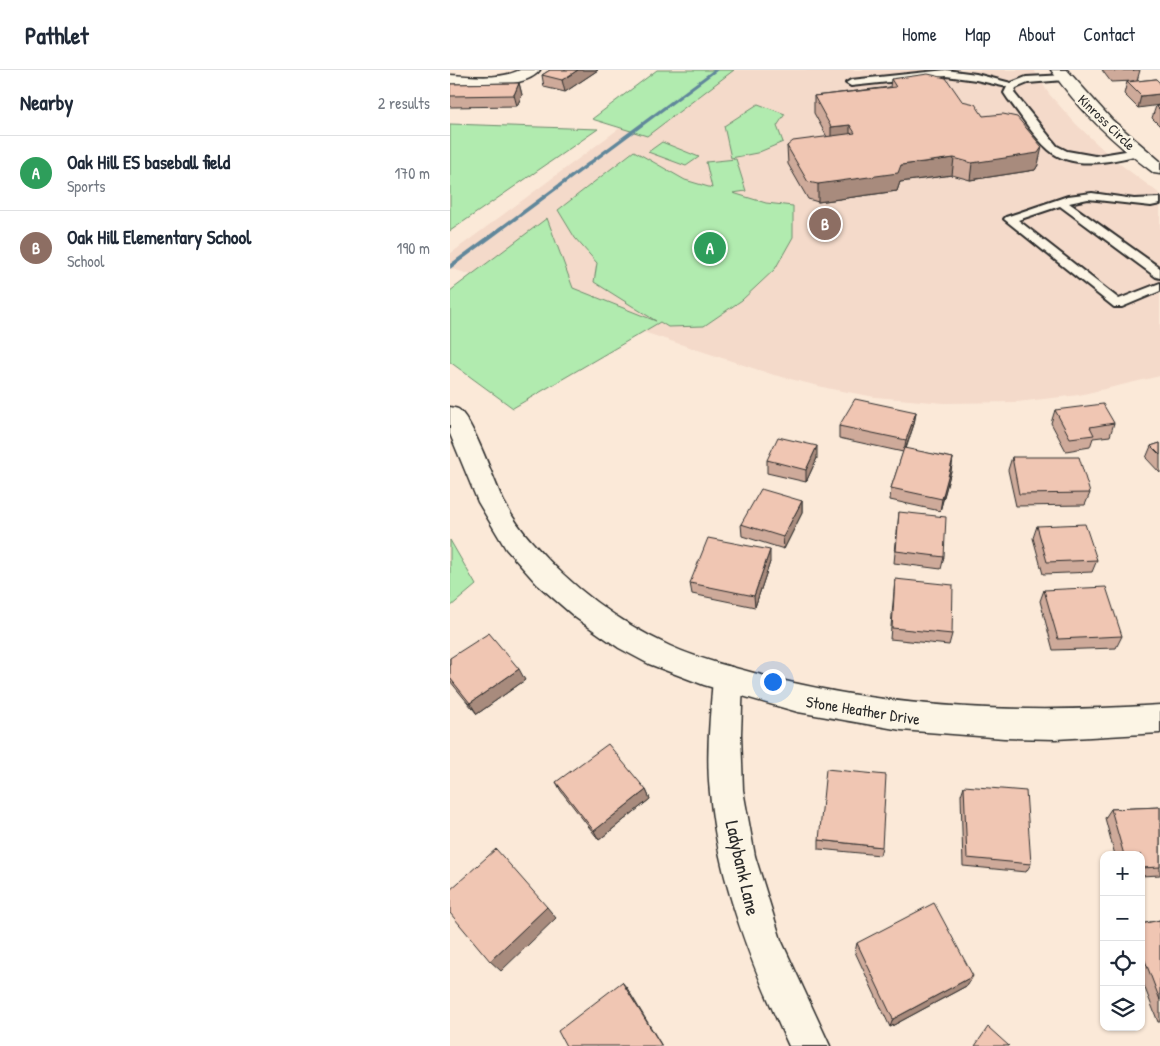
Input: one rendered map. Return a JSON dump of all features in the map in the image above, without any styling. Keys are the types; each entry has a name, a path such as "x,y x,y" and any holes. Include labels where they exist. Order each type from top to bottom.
{"street":[{"path":"450,80 508,79 520,77 532,70"},
{"name":"Kinross Circle","path":"1062,74 1093,112 1160,169"},
{"name":"Stone Heather Drive","path":"450,415 472,453 492,504 515,540 546,576 585,609 625,636 661,655 728,679 794,698 830,706 923,720 1017,725 1104,724 1160,719"},
{"name":"Ladybank Lane","path":"728,679 724,732 726,792 738,861 760,934 789,1004 810,1046"}],"lane":[{"path":"851,83 946,73 976,76 1012,86 1026,80 1062,74"},
{"path":"1012,86 1009,93 1011,97 1059,152 1072,157 1090,160 1107,159 1138,152"},
{"path":"1160,201 1127,203 1091,196 1061,202 1010,219 1118,304 1160,287"},
{"path":"1061,202 1160,274"}],"shaded area":[{"path":"698,70 1034,70 1049,94 1076,124 1112,158 1160,194 1160,376 1079,395 1017,402 944,403 875,397 831,389 774,375 450,268 450,254"}],"green space":[{"path":"657,70 734,70 647,136 592,119"},
{"path":"758,104 785,114 777,126 783,142 757,153 731,158 724,126"},
{"path":"450,124 598,129 450,231"},
{"path":"662,142 699,157 686,166 648,152"},
{"path":"634,151 685,180 712,188 706,162 736,159 746,191 733,193 766,203 793,206 793,237 775,269 742,300 704,326 668,327 660,322 513,408 450,362 450,291 547,218 573,288 656,321 594,282 597,263 575,238 558,210"},
{"path":"450,540 476,585 450,607"}],"building":[{"path":"550,70 578,70 562,80 542,75"},
{"path":"928,74 946,78 962,101 975,104 983,116 1003,114 1017,117 1042,147 1038,153 972,163 954,158 901,165 898,173 818,184 808,182 787,146 793,141 855,133 850,125 831,127 814,96 896,87 891,79"},
{"path":"1156,79 1160,83 1160,94 1141,96 1127,82"},
{"path":"519,83 514,95 450,96 450,84"},
{"path":"855,399 916,412 906,440 839,426"},
{"path":"1103,404 1114,423 1090,427 1094,435 1070,438 1055,410"},
{"path":"778,437 817,446 806,470 767,460"},
{"path":"1160,443 1160,455 1151,446"},
{"path":"904,448 953,458 942,499 891,488"},
{"path":"1012,457 1079,457 1090,493 1019,494"},
{"path":"761,489 802,501 783,537 741,524"},
{"path":"899,512 946,517 944,557 896,551"},
{"path":"1085,524 1097,560 1047,562 1037,526"},
{"path":"708,538 770,550 754,596 690,583"},
{"path":"895,579 953,585 952,634 892,628"},
{"path":"1106,587 1122,636 1058,639 1044,590"},
{"path":"489,633 519,669 470,703 450,678 450,658"},
{"path":"608,744 646,790 594,831 556,782"},
{"path":"826,769 886,775 882,847 819,840"},
{"path":"964,786 1026,791 1031,864 967,858"},
{"path":"1160,807 1160,867 1145,868 1145,851 1123,851 1111,809"},
{"path":"496,849 547,907 490,961 450,913 450,890"},
{"path":"934,903 973,976 893,1019 857,943"},
{"path":"1160,920 1160,1000 1145,961 1145,923"},
{"path":"622,982 661,1045 566,1046 558,1031"},
{"path":"988,1027 1009,1046 975,1046"}],"waterway":[{"path":"450,267 716,70"}],"place":[{"name":"Oak Hill Elementary School","path":"825,224"},
{"name":"Oak Hill ES baseball field","path":"710,248"}]}
